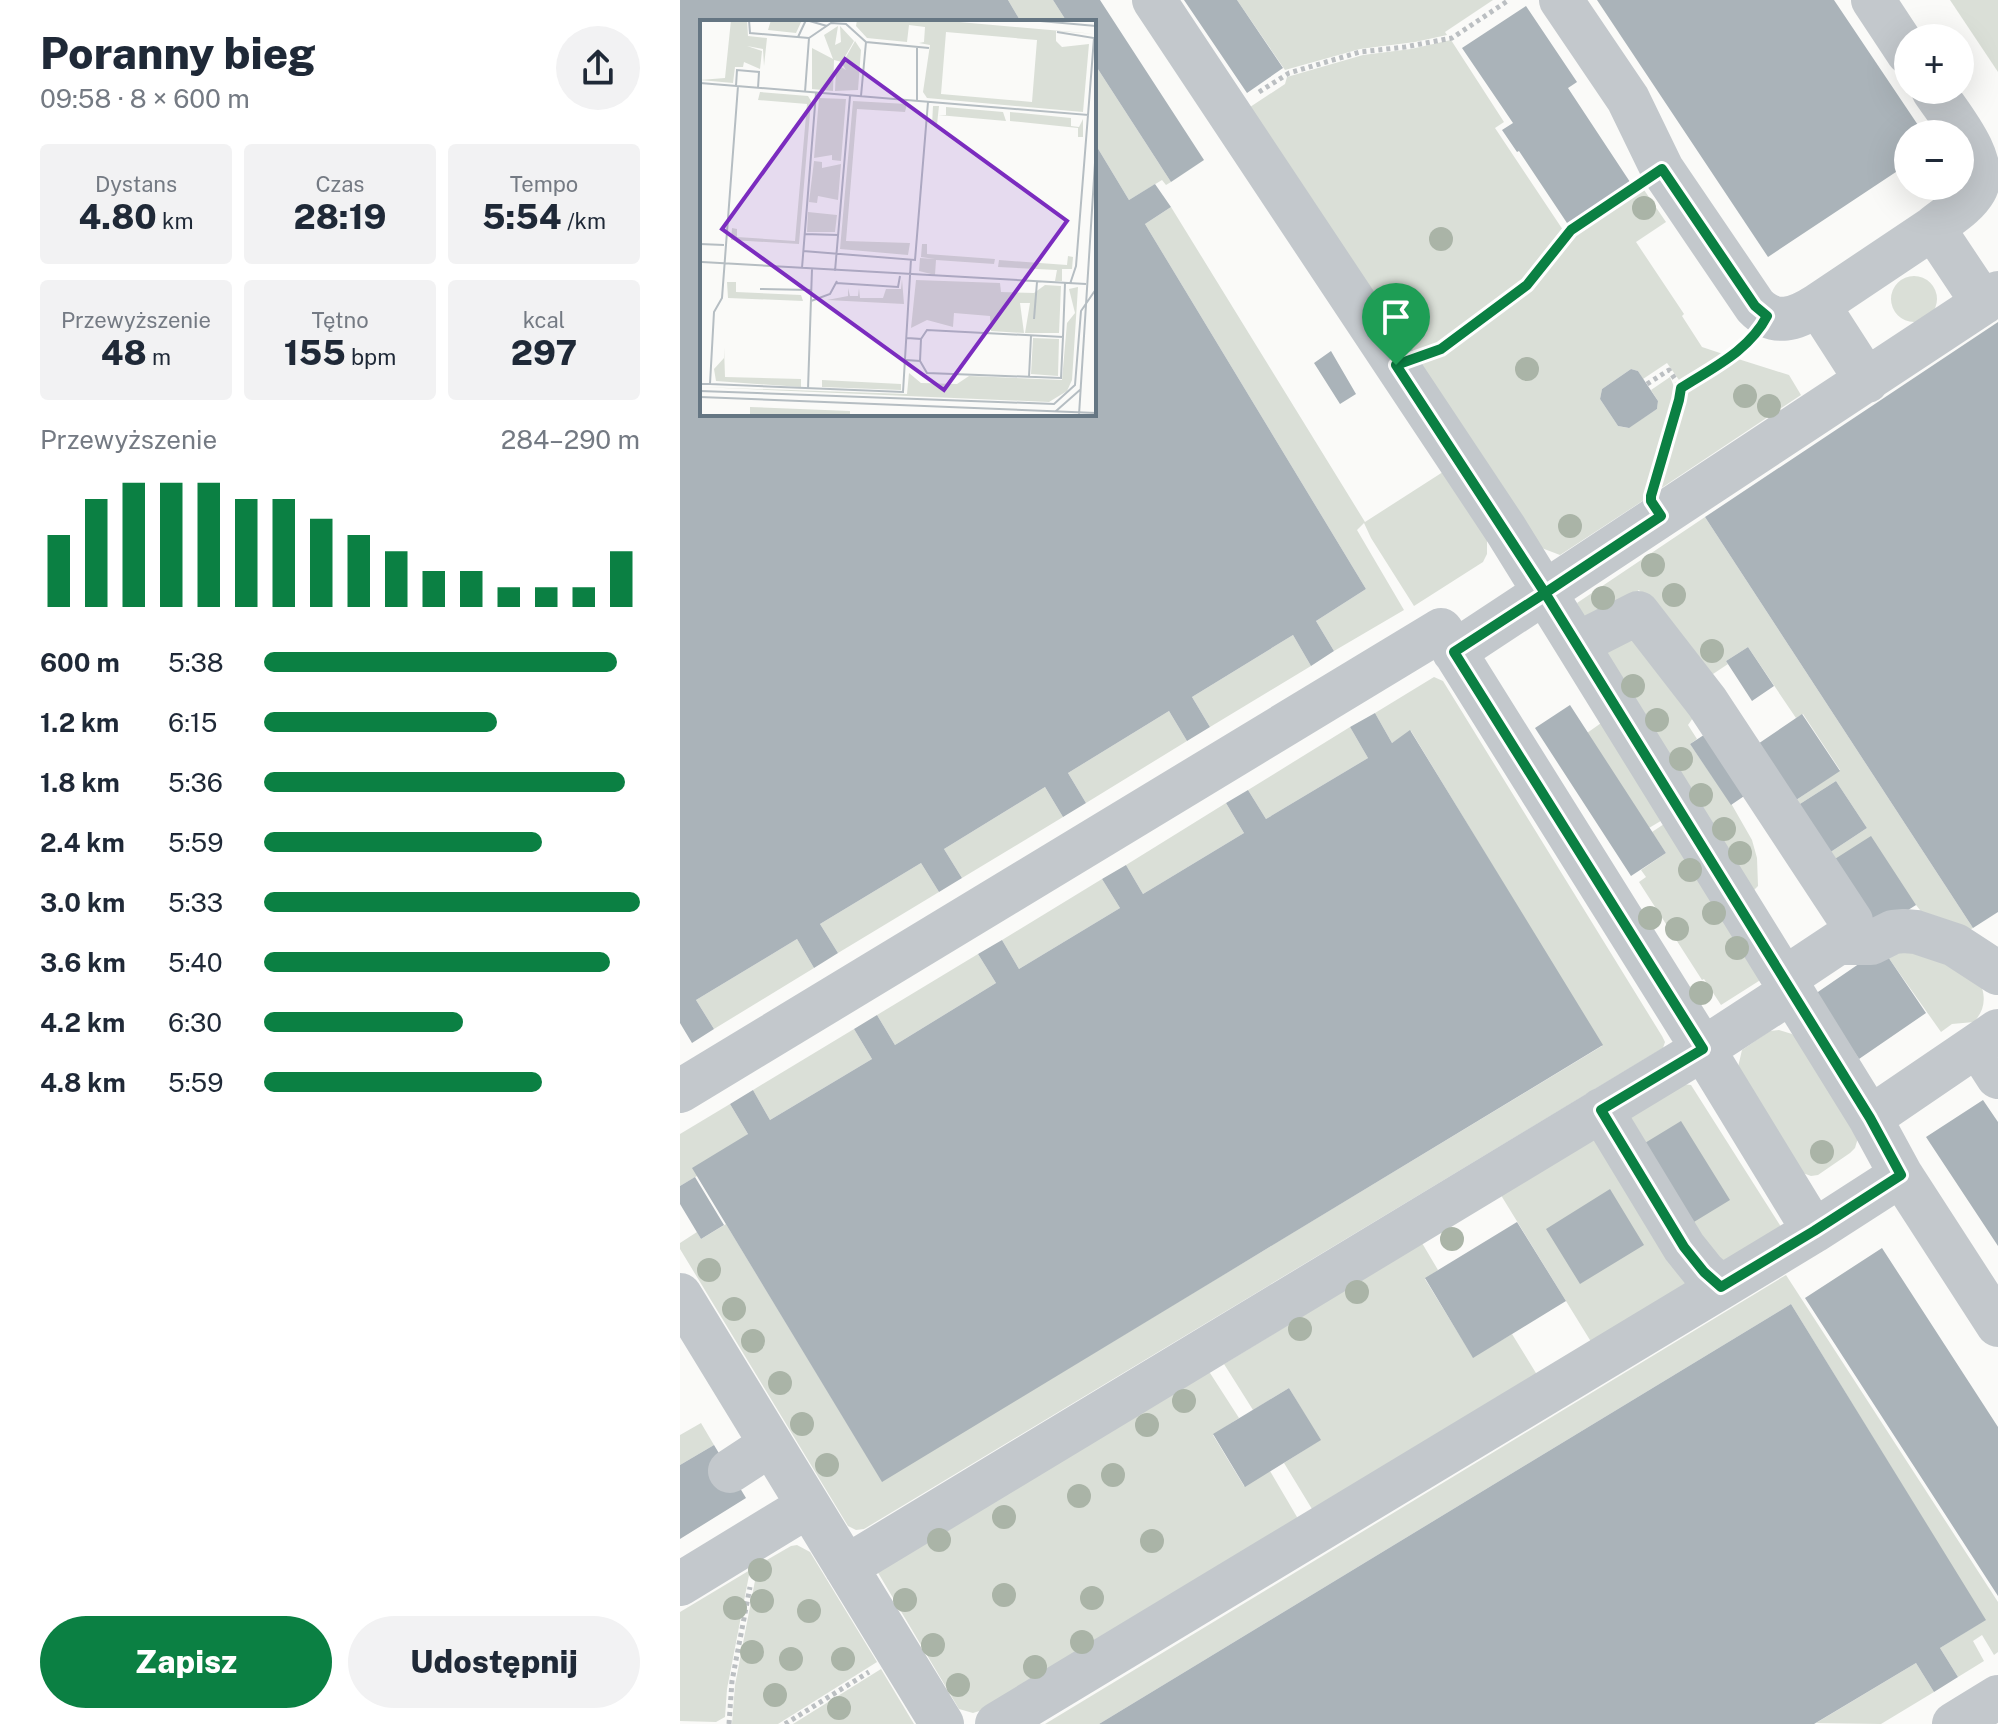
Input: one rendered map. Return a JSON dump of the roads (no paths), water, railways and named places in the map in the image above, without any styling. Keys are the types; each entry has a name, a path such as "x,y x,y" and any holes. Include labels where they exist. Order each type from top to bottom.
{"lane":[{"path":"1154,0 1545,593 1870,1118 1901,1175 1998,1325"},
{"path":"1561,0 1628,99 1662,169 1755,306 1767,316 1779,320 1804,314 1818,305 1933,228 1975,190 1980,178 1977,162 1942,104"},
{"path":"1873,0 1894,32"},
{"path":"1454,652 1990,298 1933,228"},
{"path":"1818,305 1867,381"},
{"path":"1577,644 1638,613 1707,702 1851,921 1851,943"},
{"path":"680,1091 1441,630 1814,1231"},
{"path":"846,1567 1703,1049 1838,943 1871,943 1893,932 1916,932 1955,945 1998,973"},
{"path":"1870,1118 1991,1051"},
{"path":"1601,1110 1684,1247 1721,1287"},
{"path":"997,1724 1814,1231 1901,1175"},
{"path":"680,1295 942,1724"},
{"path":"730,1471 771,1444"},
{"path":"680,1584 808,1506"},
{"path":"1954,1724 1998,1697"}]}
